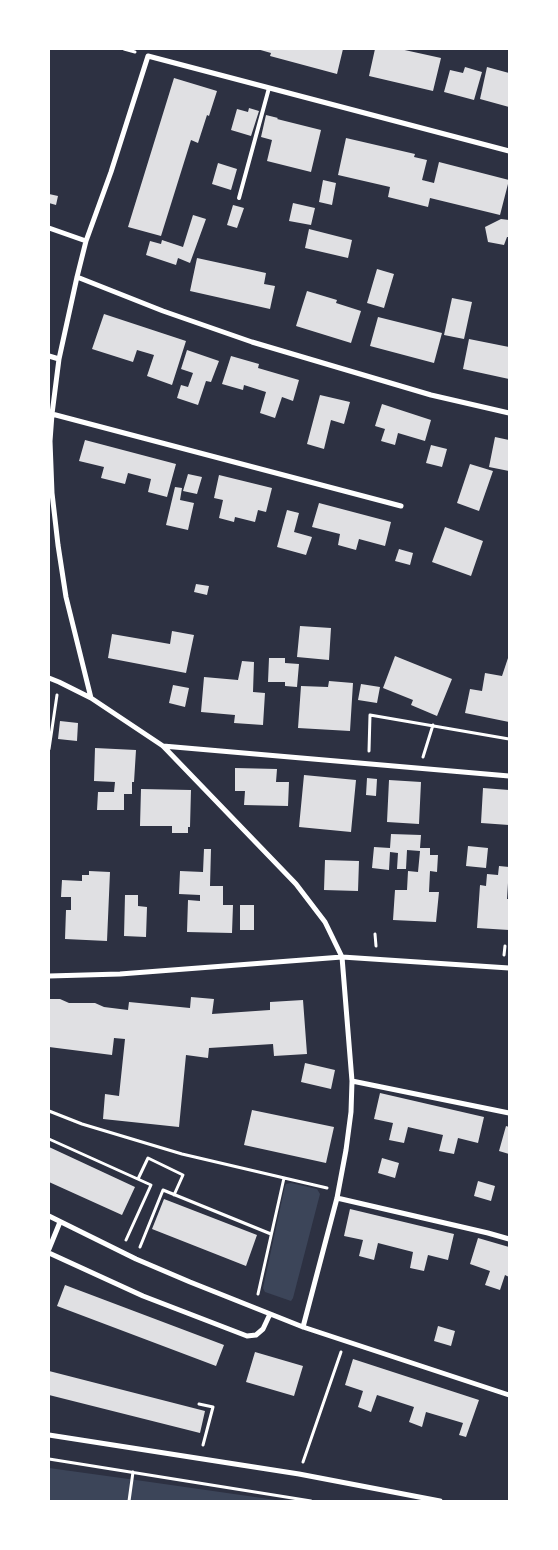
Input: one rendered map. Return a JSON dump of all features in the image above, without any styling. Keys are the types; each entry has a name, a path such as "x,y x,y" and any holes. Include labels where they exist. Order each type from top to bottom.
{"street":[{"path":"91,698 66,597 58,545 52,493 50,441 52,414 59,359 86,241 117,154 148,56 509,151"},
{"path":"49,228 86,241"},
{"path":"77,276 163,311 252,342 431,395 509,413"},
{"path":"49,356 59,359"},
{"path":"52,414 401,506"},
{"path":"49,678 91,698 163,746 296,884 325,922 342,957 352,1081 346,1150 337,1198 303,1327"},
{"path":"163,746 509,776"},
{"path":"49,976 120,974 342,957 509,968"},
{"path":"352,1081 509,1113"},
{"path":"337,1198 509,1239"},
{"path":"49,1216 136,1259 303,1327 509,1395"},
{"path":"60,1222 49,1251 143,1296 247,1336 256,1335 264,1329 270,1314"},
{"path":"49,1435 299,1474 440,1501"}],"lane":[{"path":"239,198 269,88"}],"path":[{"path":"49,749 59,682"},
{"path":"368,763 370,715 509,739"},
{"path":"420,767 433,725"},
{"path":"49,1111 82,1124 182,1154 338,1191"},
{"path":"49,1138 151,1185 120,1252"},
{"path":"138,1179 148,1158 183,1175 174,1194"},
{"path":"255,1308 284,1178"},
{"path":"136,1259 163,1190 271,1234"},
{"path":"299,1474 344,1342"},
{"path":"199,1404 213,1407 200,1458"},
{"path":"49,1459 311,1501"},
{"path":"129,1501 133,1472"}],"shaded area":[{"path":"291,1183 317,1189 320,1194 291,1301 265,1292 263,1288 285,1186"},
{"path":"49,1468 143,1481 283,1501 49,1501"}],"building":[{"path":"257,49 343,49 337,74 270,56 271,53"},
{"path":"375,49 400,49 441,58 433,91 369,76"},
{"path":"465,67 482,72 474,100 444,92 450,70 463,73"},
{"path":"487,67 509,73 509,107 480,99"},
{"path":"174,78 217,91 198,143 191,140 161,236 128,227"},
{"path":"249,108 259,111 251,136 231,130 237,109 248,112"},
{"path":"266,115 321,130 311,172 267,161 272,140 261,137"},
{"path":"346,138 415,154 414,157 427,160 422,180 434,183 439,162 509,180 500,215 430,198 428,207 388,197 390,187 338,175"},
{"path":"218,163 237,169 231,190 212,184"},
{"path":"323,180 336,183 332,205 319,202"},
{"path":"49,194 58,196 56,205 49,203"},
{"path":"293,203 315,208 311,225 289,221"},
{"path":"233,205 244,208 237,228 227,225"},
{"path":"193,215 206,219 190,263 178,258 176,265 146,255 150,241 161,244 162,240 183,247"},
{"path":"501,219 509,220 509,237 507,237 504,245 488,242 485,227"},
{"path":"309,229 352,240 348,258 305,248"},
{"path":"197,258 266,273 264,284 275,286 270,309 190,291"},
{"path":"377,269 394,274 384,308 367,303"},
{"path":"307,291 337,300 336,303 361,311 351,343 296,326"},
{"path":"452,298 472,302 464,339 444,335"},
{"path":"104,314 186,341 172,385 147,376 154,355 137,350 133,362 92,349"},
{"path":"378,317 442,333 434,363 370,346"},
{"path":"469,339 509,347 509,379 463,369"},
{"path":"187,350 219,361 211,382 206,381 198,405 177,398 181,385 188,387 193,373 181,369"},
{"path":"231,356 259,364 258,368 299,380 293,401 282,397 275,418 260,413 266,392 244,385 243,390 222,384"},
{"path":"320,395 350,402 344,424 331,420 324,449 307,444"},
{"path":"382,404 431,420 425,441 398,433 395,445 381,441 385,429 375,426"},
{"path":"495,437 509,440 509,471 489,467"},
{"path":"85,440 176,464 167,497 148,492 151,479 128,473 125,484 101,478 104,467 79,461"},
{"path":"431,445 447,449 442,467 426,463"},
{"path":"470,464 493,471 479,511 457,503"},
{"path":"188,474 202,477 197,494 183,491"},
{"path":"219,475 272,488 266,512 258,510 255,522 235,517 234,522 219,518 223,500 214,498"},
{"path":"175,487 182,488 180,500 194,503 188,530 166,525"},
{"path":"319,503 391,522 385,546 359,539 356,550 338,545 340,534 312,527"},
{"path":"287,510 299,513 294,532 312,537 306,555 277,547"},
{"path":"445,527 483,541 471,576 432,562"},
{"path":"399,549 413,553 410,565 395,561"},
{"path":"196,584 209,586 207,595 194,592"},
{"path":"300,626 331,628 329,660 297,657"},
{"path":"172,631 194,635 186,673 108,658 112,634 170,644"},
{"path":"509,655 509,722 465,713 470,689 482,691 485,673 502,676"},
{"path":"395,656 452,679 437,716 411,705 413,700 383,688"},
{"path":"269,658 285,658 285,663 299,664 297,687 285,686 285,682 268,682"},
{"path":"242,661 254,662 253,692 265,693 263,725 234,723 235,715 201,712 204,677 238,680"},
{"path":"329,681 353,683 350,731 298,728 301,686 328,687"},
{"path":"361,684 380,687 377,703 358,700"},
{"path":"173,685 189,688 185,707 169,703"},
{"path":"60,721 78,723 77,741 58,739"},
{"path":"95,748 136,750 132,794 124,794 124,810 97,810 98,792 114,792 115,782 94,781"},
{"path":"235,768 277,769 276,782 289,782 288,806 244,805 245,791 235,791"},
{"path":"304,775 356,780 351,832 299,827"},
{"path":"367,778 377,779 376,796 366,795"},
{"path":"389,780 421,782 419,824 387,822"},
{"path":"483,788 509,790 509,825 481,823"},
{"path":"141,789 191,790 190,827 188,827 188,833 172,833 172,826 140,826"},
{"path":"391,834 421,835 420,848 430,848 430,855 438,855 437,872 430,871 429,892 439,892 436,922 393,920 395,890 407,890 408,871 418,872 420,851 407,850 406,869 397,869 398,853 390,852 389,870 372,868 374,847 390,848"},
{"path":"468,846 488,848 486,868 466,866"},
{"path":"204,849 211,849 210,886 223,886 223,905 233,905 232,933 187,932 188,900 200,901 200,895 179,894 180,871 203,872"},
{"path":"325,860 359,861 358,891 324,890"},
{"path":"499,866 509,867 507,899 509,899 509,930 477,928 480,885 486,886 487,874 498,875"},
{"path":"89,871 110,872 107,941 65,939 66,910 71,910 71,897 61,897 62,880 82,881 82,875 89,875"},
{"path":"125,895 138,895 138,906 147,907 146,937 124,936"},
{"path":"240,905 254,905 254,930 240,930"},
{"path":"191,997 214,999 212,1014 270,1010 270,1002 303,1000 307,1054 274,1056 273,1044 209,1048 208,1058 186,1055 179,1127 103,1119 105,1094 119,1096 125,1039 114,1038 112,1055 49,1047 49,999 60,999 69,1003 95,1003 104,1007 128,1010 129,1002 190,1008"},
{"path":"305,1063 335,1070 331,1089 301,1082"},
{"path":"380,1093 484,1117 478,1143 458,1138 454,1154 439,1151 443,1135 408,1127 404,1143 389,1140 393,1123 374,1119"},
{"path":"252,1110 334,1127 326,1163 244,1145"},
{"path":"506,1126 509,1127 509,1154 499,1151"},
{"path":"49,1147 135,1187 122,1215 49,1182"},
{"path":"382,1158 399,1163 395,1178 378,1173"},
{"path":"478,1181 495,1186 491,1201 474,1196"},
{"path":"164,1199 257,1235 246,1266 152,1229"},
{"path":"350,1209 454,1234 448,1260 428,1255 424,1271 410,1268 413,1252 378,1243 374,1260 359,1256 363,1240 344,1236"},
{"path":"478,1238 509,1247 509,1277 505,1275 500,1290 485,1285 490,1271 470,1264"},
{"path":"65,1285 224,1345 216,1366 57,1306"},
{"path":"438,1326 455,1331 451,1346 434,1341"},
{"path":"255,1352 303,1366 294,1396 246,1382"},
{"path":"353,1359 479,1400 466,1437 459,1435 463,1423 426,1412 422,1427 409,1422 414,1407 377,1395 371,1412 358,1407 363,1391 345,1385"},
{"path":"49,1371 205,1411 200,1433 49,1395"}]}
